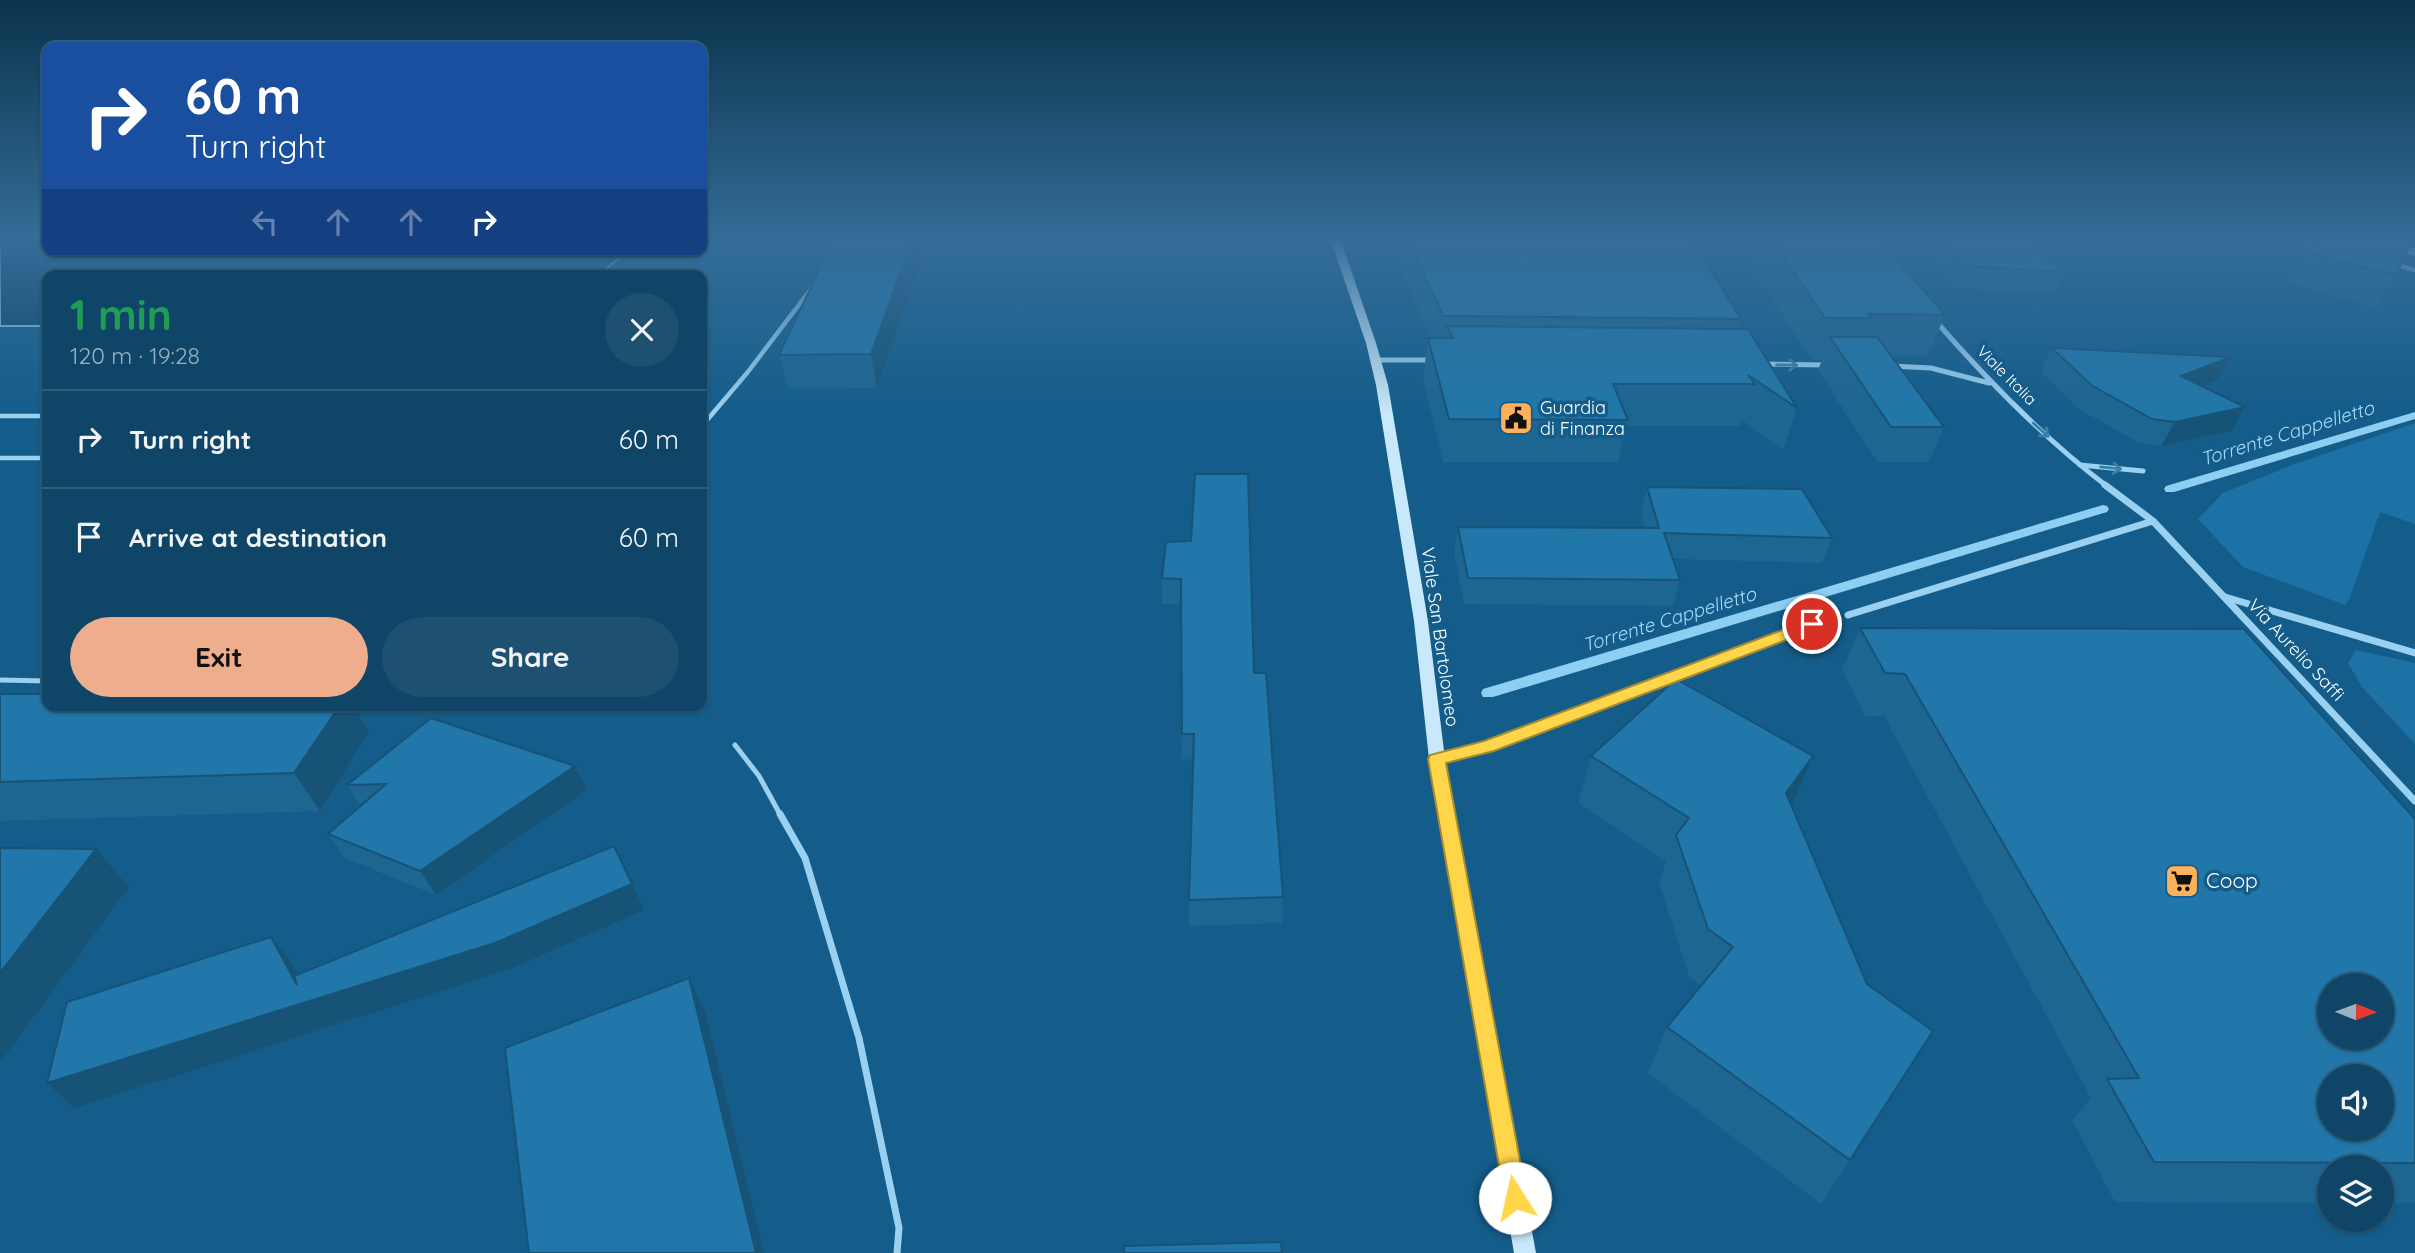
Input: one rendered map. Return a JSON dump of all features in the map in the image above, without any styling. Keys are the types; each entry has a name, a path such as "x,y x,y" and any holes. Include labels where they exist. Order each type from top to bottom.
{"main road":[{"name":"Viale San Bartolomeo","path":"1355,296 1376,360 1421,621 1437,759 1525,1253"}],"street":[{"name":"Viale Italia","path":"1927,311 1991,384 2079,465 2153,521"},
{"path":"1376,360 1437,360"},
{"path":"1756,364 1840,365"},
{"path":"1881,366 1931,368 1991,384"},
{"path":"2079,465 2143,471"},
{"path":"1848,614 2153,521"},
{"name":"Via Aurelio Saffi","path":"2153,521 2415,801"},
{"path":"2224,596 2415,653"},
{"path":"1437,759 1488,746 1812,624"}],"lane":[{"path":"707,420 747,373 804,296"},
{"path":"0,416 42,416"},
{"path":"0,458 42,458"},
{"path":"0,681 42,681"},
{"path":"735,745 759,776 805,858 859,1038 898,1228 897,1253"}],"shaded area":[{"path":"0,296 42,296 42,326 0,326"},
{"path":"2415,423 2415,524 2380,512 2345,605 2243,567 2198,519 2223,493 2295,464"},
{"path":"2356,650 2415,663 2415,744 2362,687 2348,663"}],"building":[{"path":"807,296 892,296 871,354 779,355"},
{"path":"1434,296 1727,296 1741,319 1443,316"},
{"path":"1810,296 1929,296 1945,315 1868,314 1872,318 1825,318"},
{"path":"1447,326 1748,329 1797,408 1748,375 1755,384 1613,384 1628,420 1449,419 1428,338 1453,338"},
{"path":"1830,337 1877,337 1944,427 1891,427"},
{"path":"2052,348 2231,357 2181,376 2245,407 2175,422 2152,419 2091,385"},
{"path":"1195,474 1248,474 1254,673 1266,673 1283,897 1189,900 1194,734 1182,734 1181,579 1162,578 1166,542 1191,541"},
{"path":"1647,487 1802,489 1832,538 1664,533 1680,580 1468,578 1458,527 1659,528"},
{"path":"1860,628 2244,629 2415,819 2415,1163 2394,1163 2394,1155 2317,1155 2317,1163 2154,1162 2107,1079 2139,1078 1905,674 1885,673"},
{"path":"1676,679 1813,756 1786,793 1867,984 1933,1031 1850,1160 1667,1027 1733,947 1708,929 1676,835 1689,818 1591,756"},
{"path":"0,694 42,694 42,711 336,711 294,773 0,782"},
{"path":"431,718 575,766 420,871 328,834 386,784 347,785"},
{"path":"614,846 632,884 495,943 47,1083 67,1002 271,937 297,985 294,976"},
{"path":"0,848 96,849 0,973"},
{"path":"689,978 756,1253 529,1253 505,1048"},
{"path":"1281,1242 1282,1253 1124,1253 1124,1246"}],"waterway":[{"name":"Torrente Cappelletto","path":"2170,489 2415,415"},
{"name":"Torrente Cappelletto","path":"1488,693 2103,509"}],"place":[{"name":"Guardia di Finanza","path":"1516,418"},
{"name":"Coop","path":"2182,881"}],"route":[{"path":"1515,1198 1437,759 1488,746 1812,624"}]}
